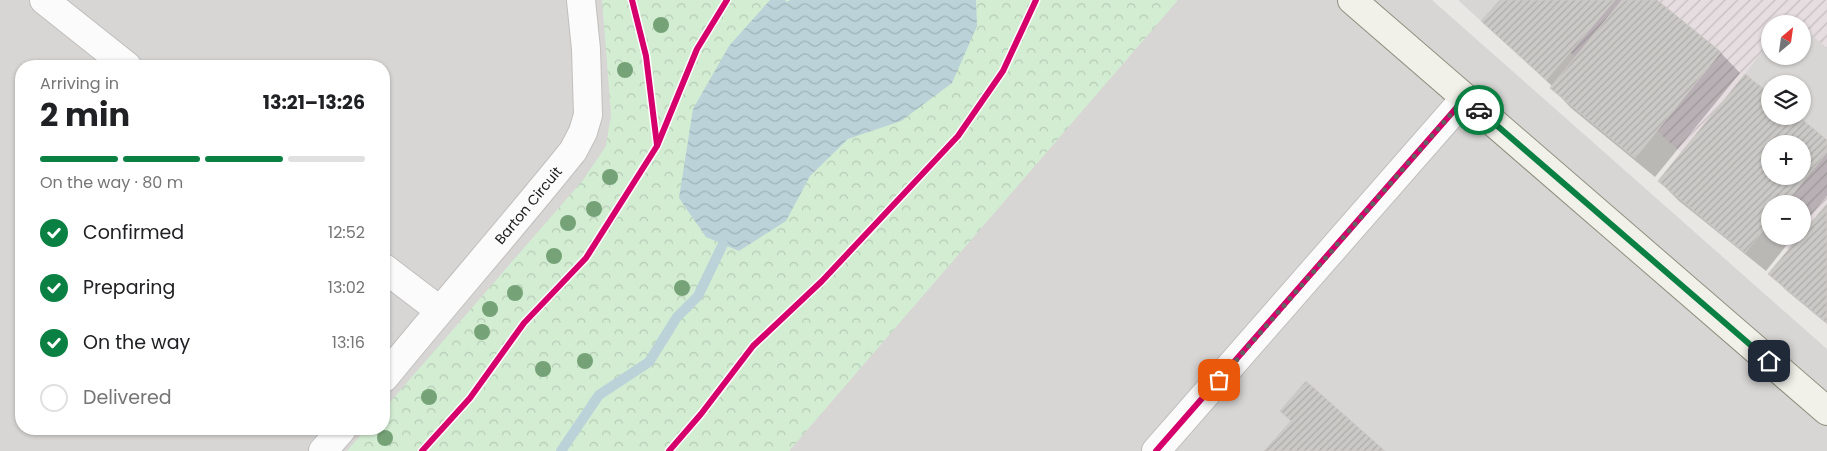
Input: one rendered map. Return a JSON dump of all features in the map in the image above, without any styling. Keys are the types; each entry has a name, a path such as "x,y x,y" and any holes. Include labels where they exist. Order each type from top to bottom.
{"main road":[{"path":"1352,0 1827,411"}],"street":[{"path":"44,0 119,60"},
{"name":"Barton Circuit","path":"390,371 573,152 583,132 588,115 586,49 581,0"},
{"path":"1156,451 1465,98"},
{"path":"390,273 439,310"},
{"path":"324,451 337,435"}],"shaded area":[{"path":"0,0 1432,0 1827,349 1827,451 0,451"},
{"path":"1458,0 1500,0 1481,21"},
{"path":"1512,0 1827,0 1827,284 1784,245 1811,245 1811,195 1761,195 1761,225"},
{"path":"1811,35 1827,48 1827,140 1809,125 1811,125 1811,75 1761,75 1761,87 1745,74 1761,53 1761,65 1811,65"},
{"path":"1718,403 1776,451 1679,451"}],"green space":[{"path":"602,0 1178,0 789,451 347,451 361,435 390,435 390,402 583,180 606,146 611,114"}],"water":[{"path":"770,0 785,0 787,2 790,0 976,0 977,26 952,83 901,121 848,139 810,176 786,221 739,251 706,237 679,198 693,109 729,46"}],"building":[{"path":"1500,0 1615,0 1546,80 1481,21"},
{"path":"1622,0 1657,0 1721,52 1635,158 1550,88"},
{"path":"1745,74 1761,87 1761,125 1809,125 1827,140 1827,152 1811,172 1811,135 1761,135 1761,185 1800,185 1792,195 1761,195 1761,233 1745,253 1658,181"},
{"path":"1827,204 1827,323 1768,274 1792,245 1811,245 1811,223"},
{"path":"1306,381 1385,451 1264,451 1291,421 1280,411"}],"waterway":[{"path":"561,451 599,395 649,362 677,317 698,296 723,244"}],"cycle path":[{"path":"632,0 646,56 657,145"},
{"path":"422,451 470,398 524,323 586,258 657,146 697,49 727,0"},
{"path":"669,451 701,414 753,346 822,281 958,136 1003,71 1036,0"},
{"path":"1156,451 1465,98"}],"way so far":[{"path":"1219,380 1465,98 1479,110"}],"route":[{"path":"1479,110 1769,361"}]}
